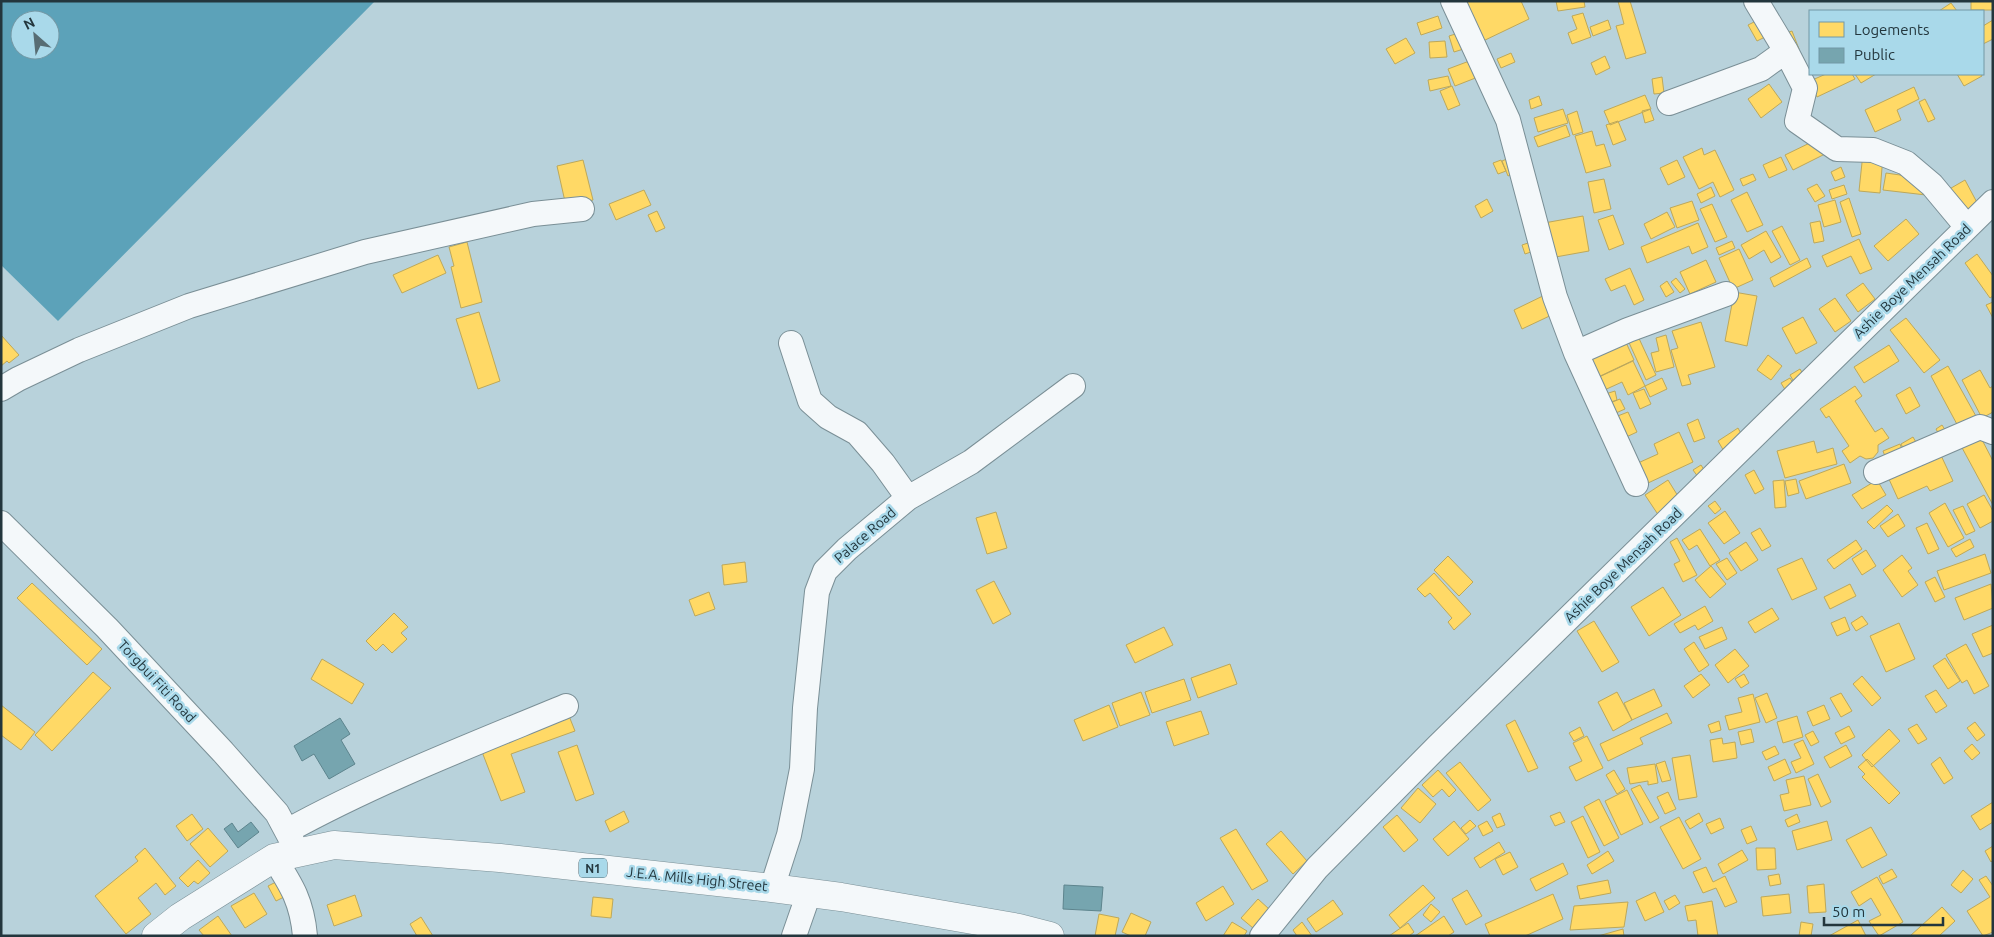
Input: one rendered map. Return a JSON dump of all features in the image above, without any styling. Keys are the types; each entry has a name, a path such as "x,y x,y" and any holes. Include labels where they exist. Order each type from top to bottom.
{"highway":[{"name":"J.E.A. Mills High Street","path":"156,936 180,917 285,847 334,845 500,858 809,892 1019,928 1050,936"}],"street":[{"path":"1453,1 1508,120 1555,297 1576,352 1636,484"},
{"path":"1756,1 1786,51 1805,88 1797,121 1837,149 1872,150 1906,163 1932,185 1967,227"},
{"path":"1669,102 1761,69 1786,51"},
{"name":"Ashie Boye Mensah Road","path":"1262,936 1318,868 1438,746 1993,202"},
{"path":"1,389 78,350 199,303 365,252 533,214 582,209"},
{"path":"1576,352 1628,330 1726,294"},
{"path":"791,343 810,401 828,417 857,433 908,498"},
{"name":"Palace Road","path":"772,888 789,835 802,769 817,592 826,571 847,549 908,498 971,462 1073,386"},
{"path":"1876,472 1980,427 1993,432"},
{"name":"Torgbui Fiti Road","path":"1,523 107,628 223,752 277,813 294,888 304,917 305,936"},
{"path":"285,847 315,816 430,762 566,706"},
{"path":"794,936 809,892"}],"water":[{"path":"1,1 375,1 58,321 1,265"}],"building: Logements":[{"path":"1462,1 1521,1 1529,19 1481,42"},
{"path":"1556,1 1584,1 1585,7 1558,11"},
{"path":"1618,1 1630,1 1646,53 1626,59 1616,26 1624,24"},
{"path":"1971,1 1993,1 1993,10 1971,10"},
{"path":"1951,3 1956,10 1940,10"},
{"path":"1583,13 1591,37 1572,44 1568,33 1577,29 1572,16"},
{"path":"1438,16 1442,28 1421,35 1417,23"},
{"path":"1608,20 1611,29 1593,36 1590,27"},
{"path":"1758,20 1767,36 1757,41 1748,25"},
{"path":"1993,20 1993,39 1984,44 1984,25"},
{"path":"1465,31 1470,47 1454,52 1449,36"},
{"path":"1792,31 1799,49 1789,54 1781,35"},
{"path":"1406,38 1415,53 1395,64 1386,49"},
{"path":"1445,41 1447,57 1430,58 1429,42"},
{"path":"1511,53 1515,62 1501,68 1497,59"},
{"path":"1605,56 1610,68 1596,75 1591,63"},
{"path":"1472,60 1478,77 1455,86 1448,69"},
{"path":"1824,75 1853,75 1855,79 1817,97 1810,81"},
{"path":"1856,75 1874,75 1861,83"},
{"path":"1958,75 1982,75 1982,76 1964,86"},
{"path":"1448,76 1451,86 1430,91 1428,80"},
{"path":"1662,77 1664,93 1654,94 1652,79"},
{"path":"1769,84 1782,102 1761,118 1748,99"},
{"path":"1452,86 1460,105 1448,110 1440,91"},
{"path":"1914,87 1919,99 1897,110 1901,120 1875,132 1865,110"},
{"path":"1645,95 1651,109 1610,125 1604,111"},
{"path":"1539,96 1542,105 1531,109 1529,100"},
{"path":"1925,99 1935,119 1928,122 1919,102"},
{"path":"1563,109 1568,123 1538,132 1534,118"},
{"path":"1650,109 1654,120 1645,123 1642,111"},
{"path":"1577,111 1583,132 1573,135 1567,115"},
{"path":"1618,121 1626,140 1613,145 1606,125"},
{"path":"1566,125 1570,136 1538,147 1534,137"},
{"path":"1592,131 1596,146 1604,144 1611,166 1586,173 1575,136"},
{"path":"1818,139 1825,154 1793,170 1785,155"},
{"path":"1702,148 1704,155 1715,150 1734,190 1720,197 1713,182 1699,189 1683,157"},
{"path":"1863,153 1883,155 1880,193 1859,191"},
{"path":"1781,157 1787,170 1769,178 1763,165"},
{"path":"1509,158 1515,173 1508,176 1502,161"},
{"path":"583,160 593,200 566,206 557,166"},
{"path":"1501,160 1506,171 1498,174 1493,163"},
{"path":"1677,160 1685,177 1668,185 1660,168"},
{"path":"1841,167 1845,177 1835,181 1831,172"},
{"path":"1886,173 1928,179 1926,195 1883,190"},
{"path":"1753,174 1756,180 1743,186 1740,179"},
{"path":"1604,179 1611,209 1594,213 1588,182"},
{"path":"1965,180 1981,210 1962,220 1946,191"},
{"path":"1817,184 1825,196 1815,202 1807,189"},
{"path":"1844,185 1847,194 1832,199 1829,190"},
{"path":"1711,187 1715,196 1701,203 1697,194"},
{"path":"644,190 651,205 616,220 609,204"},
{"path":"1747,192 1763,225 1747,232 1731,200"},
{"path":"1849,198 1861,234 1852,237 1840,202"},
{"path":"1487,199 1493,211 1481,218 1475,206"},
{"path":"1835,200 1841,222 1824,227 1818,205"},
{"path":"1692,201 1699,220 1677,228 1670,208"},
{"path":"1712,204 1727,237 1715,242 1700,209"},
{"path":"657,211 665,228 656,232 648,215"},
{"path":"1667,212 1675,227 1651,239 1644,224"},
{"path":"1613,215 1624,244 1609,250 1598,220"},
{"path":"1583,216 1589,251 1550,258 1544,223"},
{"path":"1906,219 1919,234 1888,261 1874,246"},
{"path":"1820,221 1824,241 1814,243 1810,223"},
{"path":"1698,223 1708,247 1692,254 1689,246 1647,263 1641,247"},
{"path":"1782,226 1800,260 1790,265 1772,231"},
{"path":"1766,231 1781,257 1771,263 1764,250 1749,259 1741,245"},
{"path":"1859,239 1872,269 1860,274 1851,256 1827,267 1822,256"},
{"path":"1534,241 1537,250 1525,254 1522,245"},
{"path":"1732,241 1735,248 1719,255 1716,248"},
{"path":"467,242 482,302 461,308 451,267 454,266 449,247"},
{"path":"1739,249 1753,280 1733,289 1719,258"},
{"path":"1977,254 1993,276 1993,296 1990,298 1965,263"},
{"path":"438,255 446,273 402,293 393,275"},
{"path":"1807,258 1811,267 1774,287 1770,278"},
{"path":"1706,260 1716,282 1690,294 1680,272"},
{"path":"1630,268 1644,300 1634,305 1625,285 1611,291 1605,279"},
{"path":"1676,278 1685,289 1680,293 1671,282"},
{"path":"1667,281 1674,292 1666,297 1660,286"},
{"path":"1863,283 1875,299 1858,312 1846,295"},
{"path":"1728,291 1757,296 1747,346 1725,341 1732,304 1725,303"},
{"path":"1549,293 1558,312 1522,329 1514,310"},
{"path":"1835,298 1851,321 1835,332 1819,309"},
{"path":"1993,302 1993,318 1986,305"},
{"path":"479,312 500,381 478,389 456,319"},
{"path":"1803,317 1817,343 1796,354 1782,328"},
{"path":"1906,318 1940,360 1924,373 1890,330"},
{"path":"1701,322 1715,367 1688,375 1691,384 1682,386 1671,350 1678,348 1672,331"},
{"path":"1636,332 1656,375 1646,380 1626,336"},
{"path":"1,335 19,355 9,363 7,361 1,366"},
{"path":"1666,335 1674,367 1656,372 1651,353 1659,351 1656,338"},
{"path":"1624,338 1634,360 1596,378 1586,356"},
{"path":"1889,345 1899,361 1864,383 1854,367"},
{"path":"1768,355 1782,366 1771,380 1757,370"},
{"path":"1633,361 1645,386 1628,395 1622,382 1600,392 1595,379"},
{"path":"1948,366 1977,418 1959,428 1931,376"},
{"path":"1800,369 1807,381 1797,387 1790,375"},
{"path":"1980,370 1990,388 1993,386 1993,412 1982,418 1962,380"},
{"path":"1662,378 1667,389 1650,397 1645,386"},
{"path":"1790,378 1798,391 1789,396 1781,383"},
{"path":"1855,386 1862,396 1855,401 1875,432 1882,428 1889,438 1878,445 1878,452 1873,458 1866,459 1860,456 1850,463 1842,451 1849,446 1829,416 1826,418 1820,409"},
{"path":"1910,387 1920,406 1906,414 1896,395"},
{"path":"1644,389 1651,404 1640,409 1633,393"},
{"path":"1615,391 1617,400 1601,405 1599,396"},
{"path":"1620,399 1625,409 1609,416 1605,405"},
{"path":"1628,412 1637,432 1624,438 1615,417"},
{"path":"1698,419 1705,438 1694,442 1687,424"},
{"path":"1942,425 1949,436 1942,440 1936,429"},
{"path":"1738,428 1745,441 1725,453 1718,441"},
{"path":"1679,432 1693,462 1648,483 1638,463 1658,454 1654,444"},
{"path":"1979,434 1993,461 1993,505 1960,444"},
{"path":"1913,437 1921,451 1908,458 1901,444"},
{"path":"1814,441 1817,453 1833,448 1837,464 1785,478 1777,451"},
{"path":"1900,444 1905,457 1888,464 1883,451"},
{"path":"1938,449 1953,481 1930,491 1927,486 1898,499 1888,477"},
{"path":"1844,464 1851,483 1806,499 1799,481"},
{"path":"1701,465 1708,476 1701,481 1693,470"},
{"path":"1754,470 1764,489 1755,494 1745,475"},
{"path":"1796,479 1799,493 1788,496 1785,481"},
{"path":"1668,480 1681,501 1659,516 1645,495"},
{"path":"1784,480 1786,507 1775,508 1773,481"},
{"path":"1877,480 1886,495 1862,509 1852,495"},
{"path":"1984,495 1993,511 1993,521 1980,528 1967,504"},
{"path":"1715,501 1721,509 1715,514 1708,506"},
{"path":"1945,503 1964,538 1948,547 1929,513"},
{"path":"1887,505 1893,511 1874,529 1867,522"},
{"path":"1963,506 1975,531 1966,535 1953,510"},
{"path":"1725,511 1740,533 1724,544 1708,523"},
{"path":"996,512 1007,548 987,554 976,518"},
{"path":"1898,514 1905,526 1888,537 1880,526"},
{"path":"1927,523 1939,549 1928,554 1916,528"},
{"path":"1760,528 1771,546 1762,551 1751,533"},
{"path":"1700,529 1720,560 1710,566 1697,545 1689,550 1682,540"},
{"path":"1677,538 1697,575 1683,582 1674,564 1680,561 1670,542"},
{"path":"1970,539 1974,547 1956,557 1951,549"},
{"path":"1856,540 1862,549 1834,569 1827,560"},
{"path":"1746,542 1758,560 1741,571 1729,553"},
{"path":"1866,550 1876,566 1862,575 1852,559"},
{"path":"1985,554 1991,573 1944,590 1937,571"},
{"path":"1902,555 1912,568 1908,571 1918,585 1902,597 1883,570"},
{"path":"1448,556 1473,582 1459,596 1434,570"},
{"path":"1727,558 1737,573 1727,580 1716,564"},
{"path":"1802,558 1817,589 1792,600 1777,569"},
{"path":"745,562 747,582 724,585 722,565"},
{"path":"1711,566 1726,584 1710,598 1695,580"},
{"path":"1434,573 1471,614 1454,630 1448,622 1452,618 1430,593 1425,597 1417,589"},
{"path":"1935,577 1945,597 1935,602 1925,582"},
{"path":"994,581 1011,614 993,624 976,590"},
{"path":"32,583 102,649 87,665 17,598"},
{"path":"1850,584 1856,596 1830,609 1824,597"},
{"path":"1991,584 1993,608 1964,620 1955,598"},
{"path":"1663,587 1681,615 1649,636 1631,607"},
{"path":"709,592 715,609 695,616 689,600"},
{"path":"1705,606 1713,621 1698,630 1695,625 1680,633 1674,624"},
{"path":"1772,608 1779,619 1755,633 1748,622"},
{"path":"394,613 408,627 401,633 407,639 392,653 383,644 376,651 366,641"},
{"path":"1862,616 1868,624 1856,631 1851,623"},
{"path":"1845,617 1850,630 1837,636 1831,623"},
{"path":"1594,621 1619,662 1602,672 1577,631"},
{"path":"1899,623 1915,659 1886,672 1870,636"},
{"path":"1993,625 1993,653 1983,657 1972,634"},
{"path":"1164,627 1173,645 1135,663 1126,645"},
{"path":"1722,627 1727,639 1705,649 1699,637"},
{"path":"1694,642 1709,665 1699,672 1684,649"},
{"path":"1966,644 1989,686 1974,694 1967,680 1962,683 1946,655"},
{"path":"1735,649 1749,666 1728,683 1715,665"},
{"path":"1945,658 1960,681 1948,689 1933,666"},
{"path":"322,659 364,684 352,704 311,679"},
{"path":"1230,664 1237,684 1198,698 1191,678"},
{"path":"93,672 111,688 52,751 35,735"},
{"path":"1701,674 1710,685 1693,698 1684,686"},
{"path":"1744,674 1749,683 1741,688 1735,679"},
{"path":"1862,676 1881,698 1872,706 1853,684"},
{"path":"1184,679 1191,700 1152,713 1145,692"},
{"path":"1654,689 1662,706 1632,720 1624,703"},
{"path":"1936,690 1947,706 1936,713 1925,696"},
{"path":"1141,692 1150,715 1120,726 1112,703"},
{"path":"1617,692 1632,720 1613,731 1598,702"},
{"path":"1767,693 1777,718 1766,723 1755,698"},
{"path":"1841,693 1852,711 1841,717 1830,698"},
{"path":"1753,694 1760,722 1729,730 1725,716 1742,712 1738,698"},
{"path":"1,705 35,732 21,750 1,735"},
{"path":"1109,705 1118,727 1083,741 1074,720"},
{"path":"1824,705 1830,719 1813,726 1807,712"},
{"path":"567,711 575,731 511,754 525,792 501,801 479,744"},
{"path":"1201,711 1209,734 1174,746 1166,722"},
{"path":"1667,713 1672,723 1640,738 1643,744 1608,761 1600,744"},
{"path":"1797,716 1803,737 1783,743 1777,722"},
{"path":"1515,720 1538,768 1528,772 1506,725"},
{"path":"1719,721 1721,730 1711,733 1708,725"},
{"path":"1975,722 1985,735 1977,741 1967,728"},
{"path":"1917,724 1927,739 1918,744 1908,729"},
{"path":"1849,726 1855,737 1841,744 1835,733"},
{"path":"1580,727 1584,736 1574,741 1569,733"},
{"path":"1751,729 1754,742 1741,745 1738,732"},
{"path":"1889,729 1900,741 1872,767 1862,755"},
{"path":"1813,731 1819,742 1811,746 1805,735"},
{"path":"1587,736 1603,768 1576,781 1569,767 1582,761 1573,743"},
{"path":"1722,738 1723,744 1735,742 1737,758 1713,762 1710,740"},
{"path":"1803,740 1814,764 1796,773 1791,762 1801,758 1794,744"},
{"path":"1972,744 1980,753 1972,760 1964,751"},
{"path":"577,745 594,794 576,801 558,752"},
{"path":"1846,745 1852,756 1830,768 1824,757"},
{"path":"1775,746 1779,754 1766,760 1762,752"},
{"path":"1690,755 1697,797 1679,800 1672,758"},
{"path":"1940,757 1953,778 1944,784 1931,764"},
{"path":"1785,759 1791,773 1774,781 1768,767"},
{"path":"1867,759 1900,793 1889,804 1862,777 1865,774 1858,767"},
{"path":"1665,761 1671,780 1662,782 1656,764"},
{"path":"1460,762 1491,800 1478,811 1446,773"},
{"path":"1655,764 1658,783 1648,785 1648,781 1630,784 1627,768"},
{"path":"1438,770 1456,790 1449,797 1442,789 1433,797 1422,785"},
{"path":"1614,770 1625,789 1617,794 1606,775"},
{"path":"1818,774 1831,802 1821,807 1808,779"},
{"path":"1804,776 1811,805 1784,811 1780,795 1789,793 1786,780"},
{"path":"1640,785 1659,818 1650,823 1631,789"},
{"path":"1418,788 1436,804 1420,823 1401,808"},
{"path":"1627,790 1643,824 1621,835 1605,801"},
{"path":"1668,792 1676,809 1665,814 1657,797"},
{"path":"1599,799 1619,838 1604,846 1584,807"},
{"path":"1993,802 1993,822 1980,830 1971,816"},
{"path":"624,811 629,822 610,832 605,821"},
{"path":"1560,812 1565,822 1555,826 1550,816"},
{"path":"1500,813 1505,825 1497,828 1492,817"},
{"path":"1699,813 1703,821 1690,829 1685,821"},
{"path":"192,814 203,829 187,841 176,826"},
{"path":"1797,814 1800,822 1788,827 1785,820"},
{"path":"1397,815 1418,840 1404,852 1383,827"},
{"path":"1583,816 1600,852 1588,858 1571,822"},
{"path":"1679,817 1701,859 1683,869 1660,827"},
{"path":"1720,818 1724,828 1711,834 1706,824"},
{"path":"1470,820 1476,826 1466,834 1461,828"},
{"path":"1454,821 1469,839 1448,856 1433,839"},
{"path":"1487,821 1493,831 1483,836 1478,826"},
{"path":"1827,821 1832,840 1797,850 1792,831"},
{"path":"1751,826 1757,840 1747,844 1741,830"},
{"path":"1871,827 1887,855 1862,868 1846,840"},
{"path":"208,828 228,851 210,867 190,844"},
{"path":"1236,829 1268,881 1252,890 1220,838"},
{"path":"1281,831 1307,861 1293,874 1266,844"},
{"path":"1499,842 1505,852 1480,868 1474,858"},
{"path":"1993,846 1993,860 1991,862 1985,851"},
{"path":"145,848 176,886 165,895 156,883 138,898 151,914 126,934 95,896 138,861 135,857"},
{"path":"1756,848 1775,848 1776,869 1757,870"},
{"path":"1742,850 1748,860 1723,874 1718,864"},
{"path":"1608,851 1614,861 1592,874 1587,865"},
{"path":"1510,852 1518,867 1503,875 1495,859"},
{"path":"198,860 210,873 198,884 194,881 188,887 179,878"},
{"path":"1563,863 1568,874 1536,891 1530,879"},
{"path":"1706,867 1713,882 1725,876 1737,902 1725,907 1716,888 1703,893 1693,872"},
{"path":"1892,869 1897,877 1883,884 1879,876"},
{"path":"1963,870 1973,879 1961,893 1951,885"},
{"path":"1779,874 1781,884 1770,886 1768,876"},
{"path":"1986,876 1993,886 1993,932 1983,936 1967,911 1990,897 1979,880"},
{"path":"1877,877 1903,922 1879,936 1869,921 1881,915 1871,898 1859,906 1851,892"},
{"path":"282,879 290,894 276,901 268,886"},
{"path":"1608,880 1611,893 1580,899 1577,886"},
{"path":"1824,884 1826,912 1809,913 1807,886"},
{"path":"1423,885 1435,898 1400,928 1389,915"},
{"path":"1223,886 1234,904 1206,921 1196,903"},
{"path":"1467,890 1482,916 1466,925 1452,899"},
{"path":"1655,892 1664,912 1645,921 1636,901"},
{"path":"254,893 267,914 245,928 231,906"},
{"path":"1553,894 1563,919 1525,936 1490,936 1485,924"},
{"path":"1789,894 1791,913 1763,916 1761,897"},
{"path":"355,895 362,916 334,926 327,905"},
{"path":"1675,895 1680,903 1669,910 1664,901"},
{"path":"593,897 613,899 611,918 591,916"},
{"path":"1258,899 1269,909 1253,928 1241,918"},
{"path":"1333,900 1343,914 1316,932 1307,919"},
{"path":"1712,901 1718,936 1698,936 1696,920 1688,921 1685,906"},
{"path":"1628,902 1624,927 1570,930 1574,906"},
{"path":"1431,904 1440,912 1431,922 1423,915"},
{"path":"1942,907 1955,921 1939,936 1910,936"},
{"path":"1131,913 1151,922 1145,936 1131,936 1122,932"},
{"path":"1099,914 1119,918 1115,936 1095,936"},
{"path":"218,916 232,936 204,936 199,930"},
{"path":"1444,916 1454,932 1448,936 1415,936"},
{"path":"421,917 433,936 417,936 410,924"},
{"path":"1858,920 1866,936 1829,936"},
{"path":"1232,922 1247,931 1244,936 1223,936"},
{"path":"1302,922 1312,936 1297,936 1293,930"},
{"path":"1801,922 1813,924 1811,936 1799,936"},
{"path":"1408,923 1414,932 1409,936 1389,936"},
{"path":"1623,929 1624,936 1598,936"}],"building: Public":[{"path":"340,718 350,734 341,740 355,764 329,779 314,754 302,761 294,746"},
{"path":"251,822 259,832 238,848 224,829 232,823 238,832"},
{"path":"1064,885 1103,887 1101,911 1063,909"}]}
